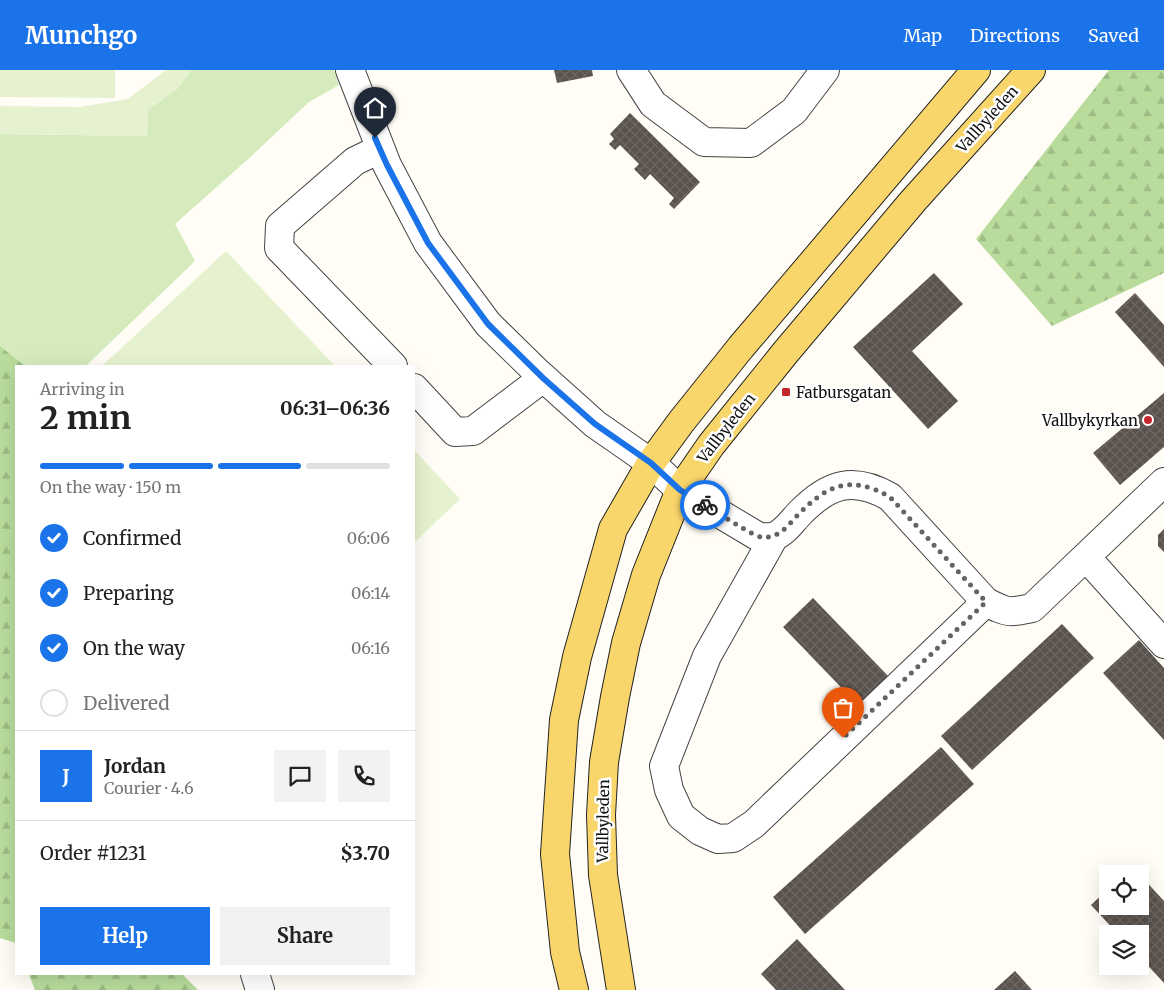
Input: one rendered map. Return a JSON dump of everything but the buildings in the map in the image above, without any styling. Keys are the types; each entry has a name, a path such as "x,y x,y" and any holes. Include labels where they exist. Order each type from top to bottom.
{"main road":[{"path":"574,990 565,952 555,854 564,720 577,657 613,529 651,463 681,422 741,347 976,70"},
{"name":"Vallbyleden","path":"621,990 603,875 602,815 604,762 626,643 646,575 680,490 711,446 785,353 913,201 1031,70"}],"street":[{"path":"350,70 387,165 428,243 488,324 543,378 595,424 651,463 680,490 759,537 774,537"},
{"path":"632,70 653,104 704,142 751,143 794,111 825,70"},
{"path":"380,149 355,161 280,226 279,248 392,365"},
{"path":"415,389 455,432 473,432 543,378"},
{"path":"986,602 754,824 733,838 718,839 700,831 680,816 669,790 664,766 707,656 774,537 820,496 844,484 876,488 890,497 986,602 1006,612 1032,608 1164,482"},
{"path":"1086,557 1164,644"},
{"path":"255,975 260,990"}],"green space":[{"path":"0,70 115,70 115,98 0,97"},
{"path":"166,70 191,70 178,88 148,110 147,136 0,134 0,106 80,107 128,99"},
{"path":"191,70 334,70 339,85 309,102 175,224 195,261 87,365 24,365 0,346 0,134 147,136 148,110 178,88"},
{"path":"1109,70 1164,70 1164,273 1052,326 976,239"},
{"path":"226,251 334,365 103,365"},
{"path":"0,346 24,365 15,365 15,943 0,938"},
{"path":"415,451 460,499 415,542"},
{"path":"29,975 183,975 198,990 35,990"}],"way so far":[{"path":"705,505 759,537 774,537 804,509 832,489 844,484 876,488 890,497 986,602 843,738"}],"place":[{"name":"Fatbursgatan","path":"786,392"},
{"name":"Vallbykyrkan","path":"1148,420"}],"route":[{"path":"375,138 428,243 488,324 543,378 595,424 651,463 680,490 705,505"}]}
